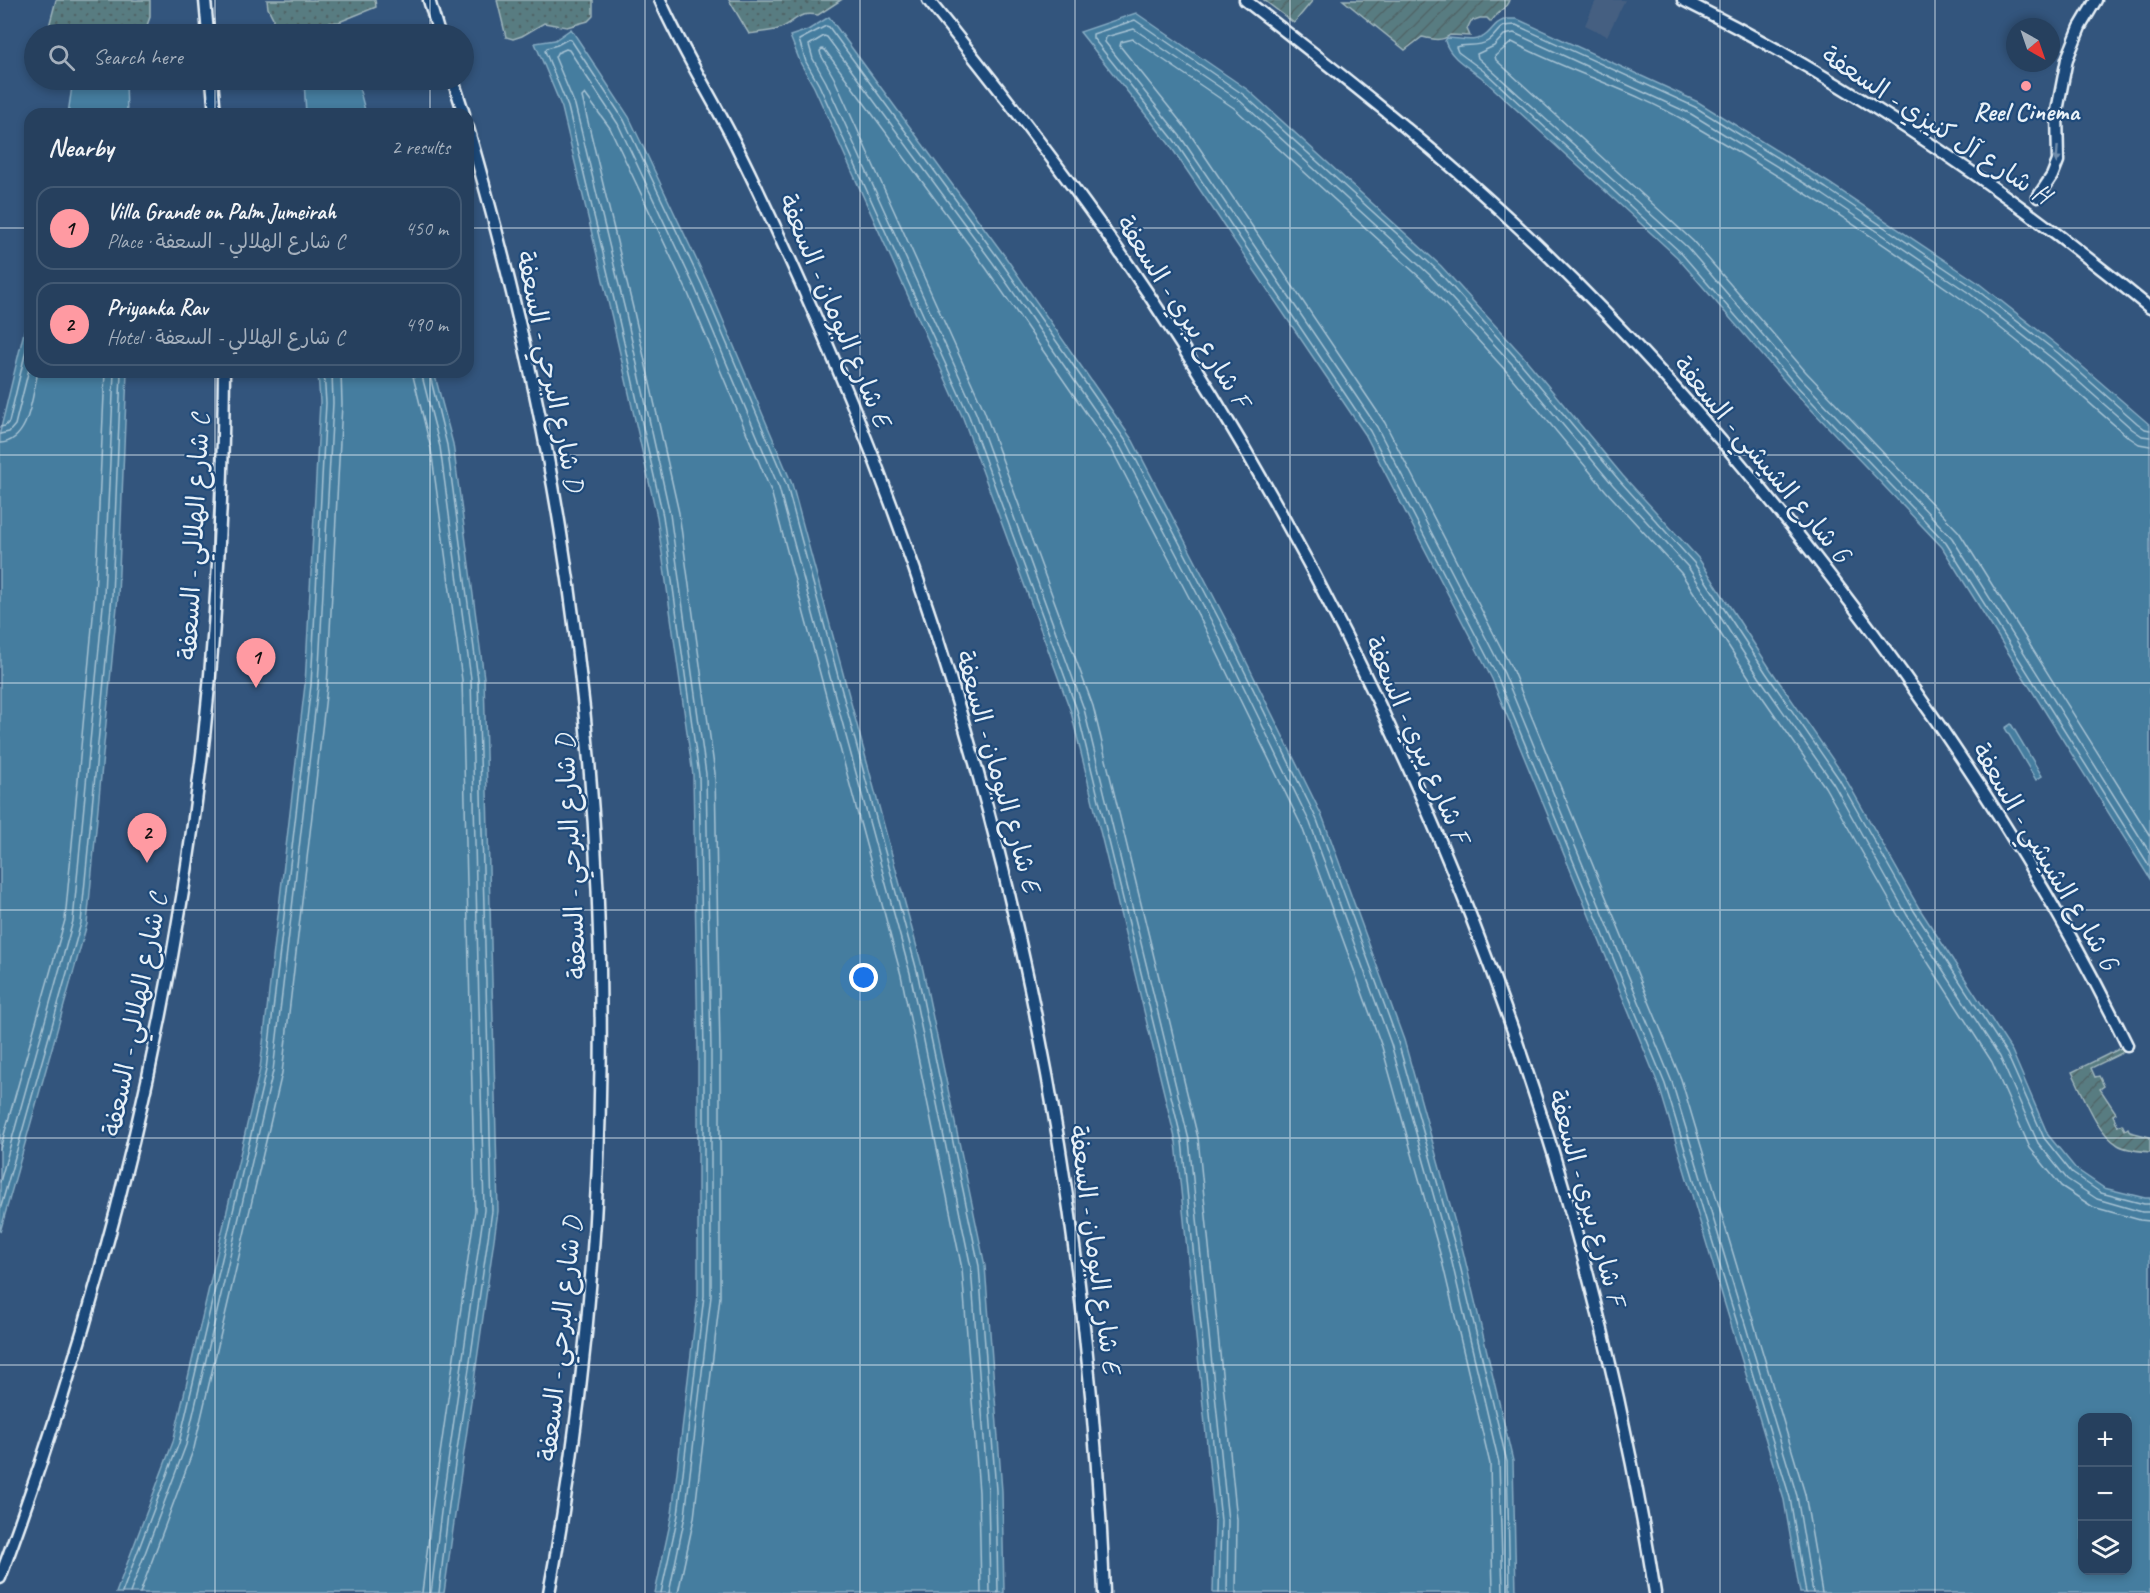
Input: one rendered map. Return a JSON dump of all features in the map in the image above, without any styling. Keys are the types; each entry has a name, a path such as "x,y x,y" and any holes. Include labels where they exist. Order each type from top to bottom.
{"street":[{"path":"206,0 207,24"},
{"path":"429,0 436,24"},
{"name":"شارع البومان - السعفة E","path":"658,0 714,102 765,204 853,404 921,589 979,777 1024,959 1065,1173 1092,1390 1104,1593"},
{"name":"شارع يبري - السعفة F","path":"928,0 999,87 1069,180 1182,346 1248,454 1309,564 1399,748 1452,869 1482,948 1527,1074 1555,1162 1592,1292 1611,1372 1639,1503 1655,1593"},
{"name":"شارع الشيشي - السعفة G","path":"1245,0 1376,102 1513,222 1642,352 1741,463 1856,609 1961,757 2030,868 2085,964 2127,1045"},
{"name":"شارع آل كنيزي - السعفة H","path":"1683,0 1802,64 1933,145 2023,208 2150,308"},
{"path":"2038,197 2052,176 2058,161 2057,111 2067,59 2080,27 2096,0"},
{"path":"213,90 214,108"},
{"path":"456,90 462,108"},
{"name":"شارع البرحي - السعفة D","path":"474,150 510,282 549,463 577,646 595,831 601,1016 596,1201 580,1386 564,1509 549,1593"},
{"name":"شارع الهلالي - السعفة C","path":"0,1578 64,1393 109,1242 143,1100 172,956 193,821 211,665 221,519 224,378"}],"shaded area":[{"path":"1596,0 1625,0 1607,36 1585,25"}],"green space":[{"path":"56,0 150,0 148,24 50,24"},
{"path":"267,0 375,0 376,7 339,22 311,24 273,24 273,18"},
{"path":"497,0 593,0 593,16 588,21 567,27 544,23 513,39 506,37"},
{"path":"729,0 841,0 818,15 800,16 784,27 749,34"},
{"path":"1264,0 1313,0 1294,23"},
{"path":"1343,0 1509,0 1491,22 1487,18 1471,21 1467,29 1470,36 1450,35 1444,39 1422,37 1405,50"},
{"path":"2123,1047 2126,1051 2091,1068 2095,1077 2099,1076 2104,1086 2100,1089 2116,1113 2113,1115 2118,1126 2122,1124 2125,1130 2128,1128 2130,1132 2150,1137 2150,1152 2125,1148 2110,1139 2097,1121 2072,1072"}],"water":[{"path":"1136,13 1248,90 1441,266 1523,356 1623,476 1699,559 1771,670 1844,776 1919,908 2012,1051 2048,1135 2076,1169 2104,1188 2150,1198 2150,1593 1800,1593 1784,1500 1659,1086 1492,679 1365,434 1169,144 1080,32"},
{"path":"829,17 1004,255 1133,441 1226,620 1323,818 1404,1040 1463,1251 1513,1461 1516,1593 1213,1593 1215,1522 1176,1142 1071,712 963,418 790,36 808,30"},
{"path":"1506,19 1517,19 1698,102 1829,183 1977,282 2062,349 2150,425 2150,879 1942,547 1790,387 1677,257 1481,77 1455,57 1447,47 1445,41 1447,38 1478,39"},
{"path":"571,29 629,117 707,282 792,484 923,970 985,1266 1002,1491 1004,1593 655,1593 672,1514 698,1295 698,1051 693,775 657,517 562,108 535,43 555,40"},
{"path":"72,90 126,90 127,108 69,108"},
{"path":"305,90 360,90 364,108 306,108"},
{"path":"24,332 24,378 127,378 118,596 87,924 0,1232 0,432"},
{"path":"318,378 436,378 453,444 484,678 498,1211 444,1593 116,1593 173,1442 260,1069 305,685 320,402"},
{"path":"2011,724 2042,776 2036,780 2005,728"}],"place":[{"name":"Reel Cinema","path":"2026,86"},
{"name":"Villa Grande on Palm Jumeirah","path":"256,688"},
{"name":"Priyanka Rav","path":"147,863"}]}
